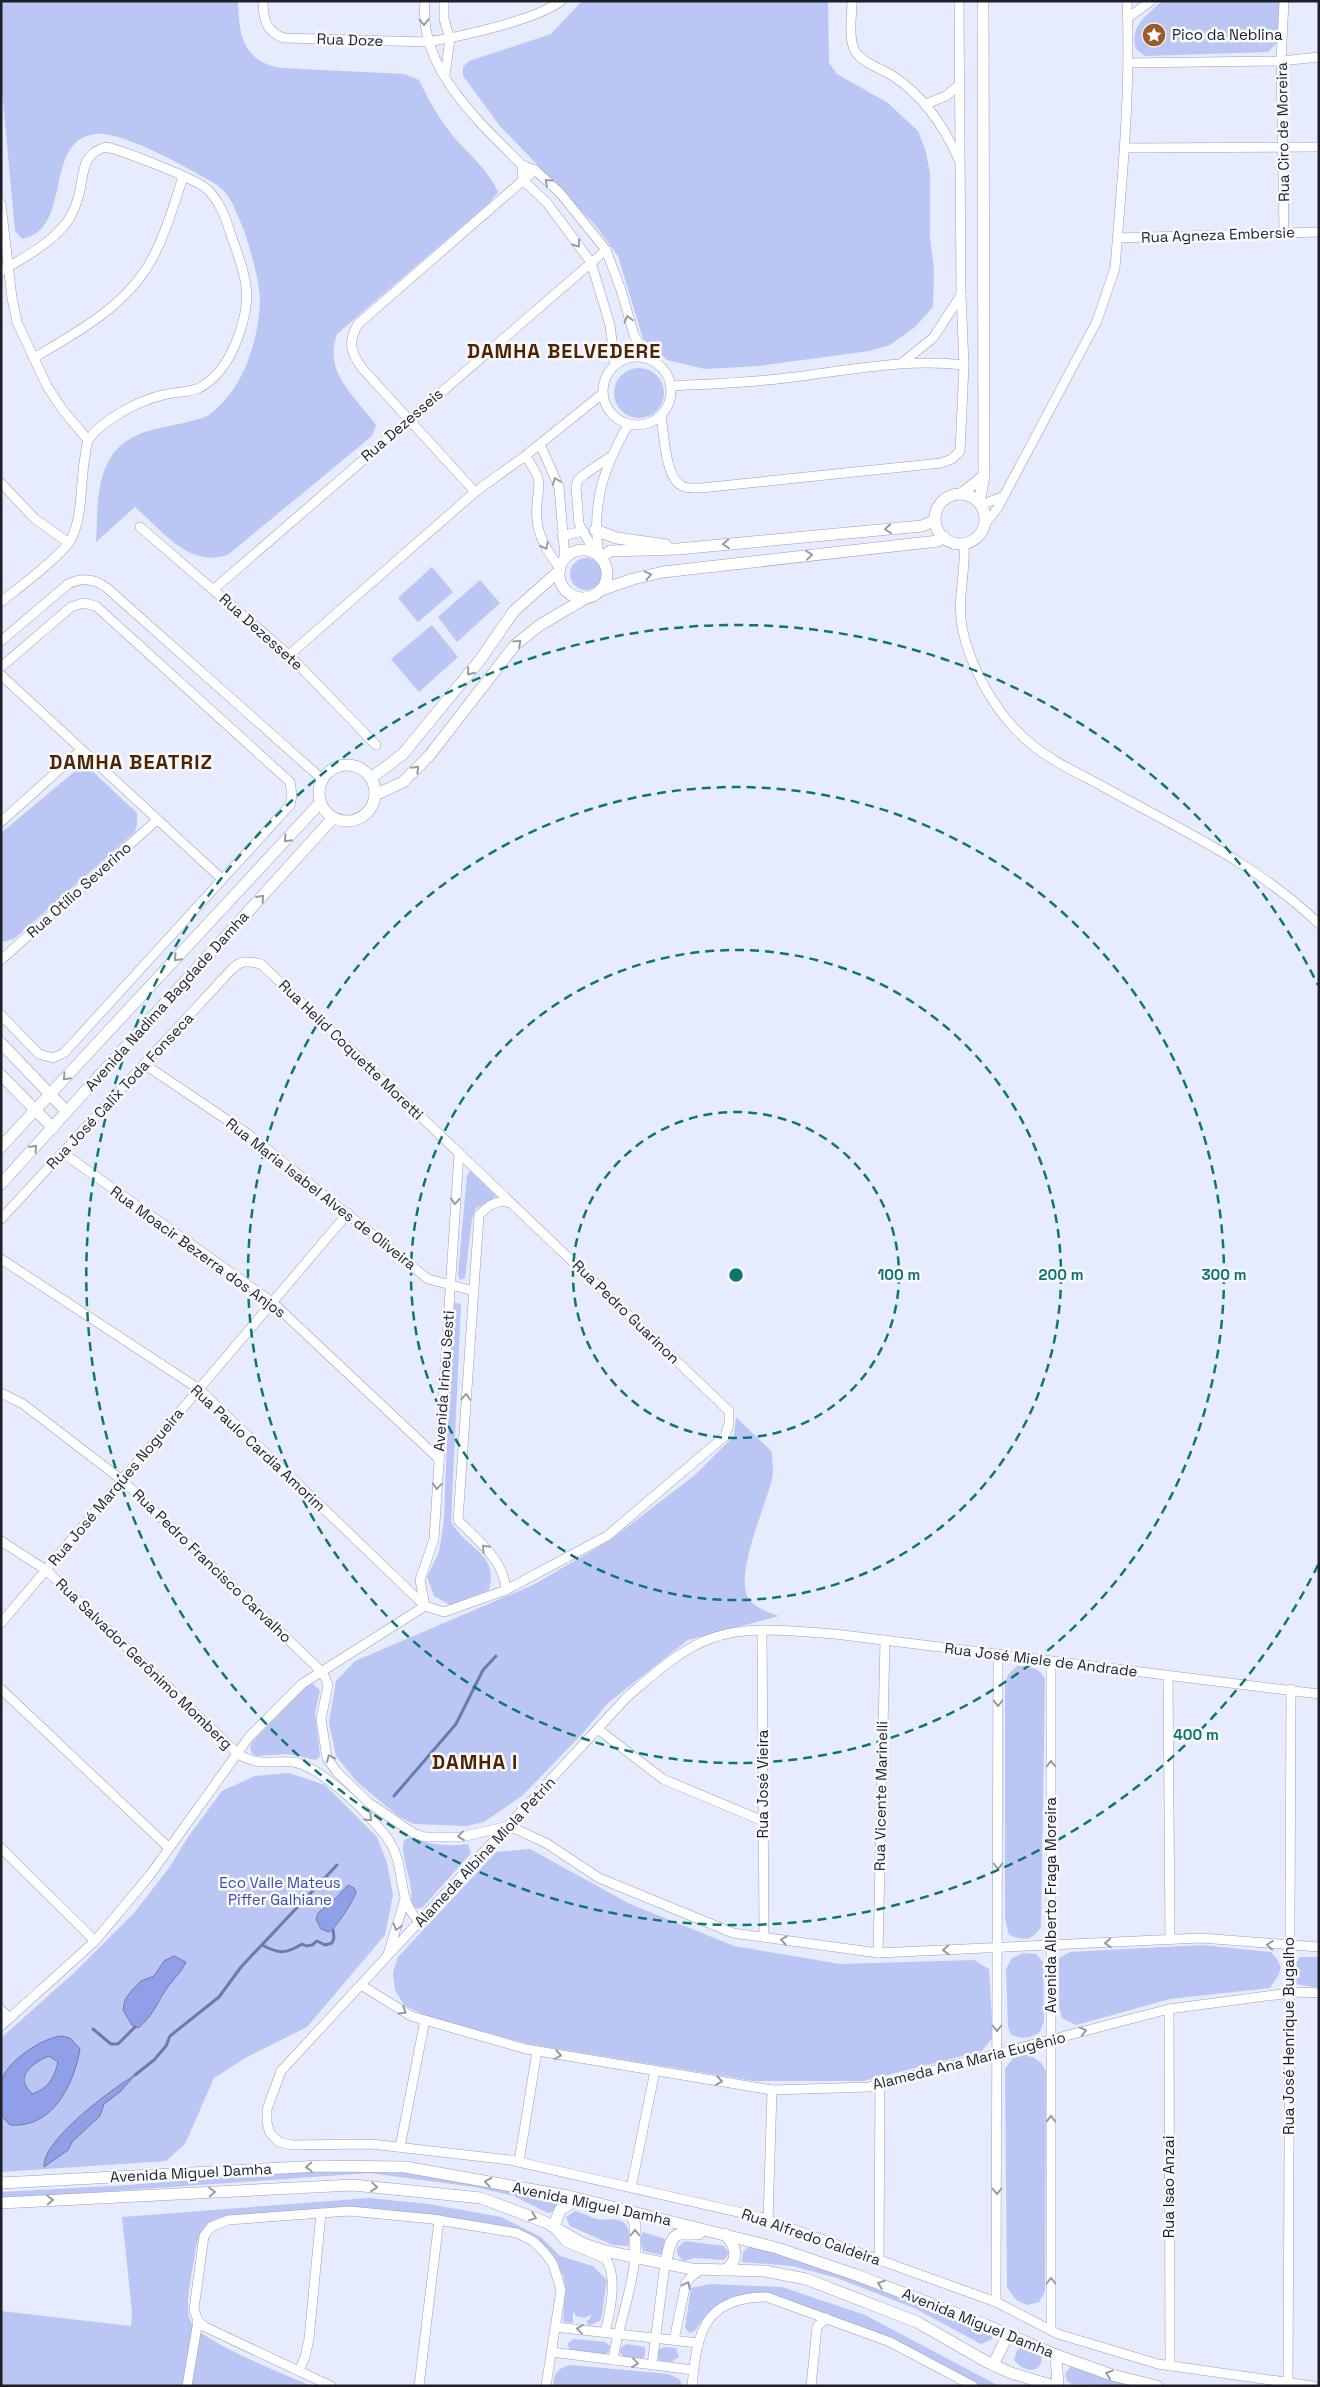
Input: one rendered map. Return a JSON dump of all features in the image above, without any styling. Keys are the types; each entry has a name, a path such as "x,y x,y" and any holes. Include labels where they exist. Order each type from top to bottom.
{"street":[{"name":"Rua Doze","path":"262,1 265,22 273,32 284,38 428,42 450,39 537,14 561,1"},
{"path":"425,1 424,18 428,42 445,76 458,96 522,165 535,170 560,193 606,250 621,290 634,335 641,348 665,371 671,386 668,408 661,416 646,425 628,425 614,417 604,403 602,394 605,378 616,364 629,358 652,360"},
{"path":"444,1 444,19 450,39 445,76"},
{"path":"852,1 852,41 856,53 864,60 892,75 926,104 952,144 961,165"},
{"path":"661,416 670,470 676,482 686,487 701,488 941,463 952,459 960,451 964,365 961,295 959,1"},
{"path":"980,504 984,476 983,1"},
{"path":"985,524 985,517 980,504 971,496 961,494 948,497 942,501 936,513 936,526 950,542 964,544 978,537 985,524 997,510 1097,321 1112,283 1125,148 1128,63 1127,1"},
{"path":"1128,18 1151,1"},
{"name":"Rua Ciro de Moreira","path":"1284,1 1281,61 1284,232"},
{"path":"1128,63 1281,61 1319,57"},
{"path":"926,104 946,96 959,86"},
{"path":"1,602 69,543 79,514 80,491 88,440 106,423 138,403 164,394 198,390 215,376 239,335 247,288 226,221 212,194 205,187 115,149 106,147 90,154 85,162 80,191 63,228 28,255 5,269"},
{"path":"1125,148 1319,147"},
{"path":"522,165 523,180 547,203 590,262 610,325 616,364"},
{"path":"475,492 362,368 351,351 352,338 358,324 535,170"},
{"path":"35,357 104,315 136,282 157,249 183,177"},
{"path":"1,204 5,269 17,322 47,386 62,409 88,440"},
{"name":"Rua Agneza Embersie","path":"1117,238 1319,232"},
{"name":"Rua Dezesseis","path":"214,589 409,418 606,250"},
{"path":"903,362 933,338 961,295"},
{"path":"671,386 783,379 903,362 941,361 964,365"},
{"path":"289,655 475,492 526,456 602,394"},
{"path":"598,556 595,530 597,506 610,457 628,425"},
{"path":"540,444 559,486 563,588 577,598 586,598"},
{"path":"526,456 540,480 536,519 540,536 545,547 561,566"},
{"path":"601,590 607,574 592,543 579,524 576,487 578,480 610,457"},
{"path":"961,494 984,476"},
{"path":"2,484 35,519 69,543"},
{"path":"980,504 1002,498"},
{"path":"371,778 403,754 480,660 514,611 579,550 598,556 610,551 678,549 922,526 935,520"},
{"name":"Rua Dezessete","path":"140,527 289,655 376,745"},
{"path":"562,536 583,530"},
{"path":"595,530 617,538 660,542 678,549"},
{"path":"375,795 403,782 429,756 515,646 540,625 601,590 633,579 663,572 938,541 944,537"},
{"path":"964,544 965,557 959,594 962,627 970,654 989,692 1006,718 1030,743 1057,761 1183,831 1267,881 1319,924"},
{"path":"1,641 68,584 79,580 97,582 107,588 322,779"},
{"path":"1,668 71,607 83,603 96,606 290,782 292,795 290,805 64,1053 53,1058 39,1054 1,1015"},
{"path":"1,675 222,879"},
{"path":"1,822 81,750"},
{"path":"346,764 356,766 371,778 375,795 368,812 360,818 342,821 333,818 320,803 318,795 322,779 328,771 346,764"},
{"name":"Avenida Nadima Bagdade Damha","path":"1,1147 320,803"},
{"name":"Avenida Nadima Bagdade Damha","path":"1,1184 333,818"},
{"name":"Rua Otílio Severino","path":"2,958 158,820"},
{"name":"Rua Helid Coquette Moretti","path":"238,963 249,961 261,964 513,1205"},
{"name":"Rua José Calix Toda Fonseca","path":"1,1219 238,963"},
{"path":"1,1043 68,1112"},
{"name":"Rua Maria Isabel Alves de Oliveira","path":"144,1064 248,1134 428,1279 474,1291"},
{"path":"1,1075 52,1128"},
{"name":"Rua Moacir Bezerra dos Anjos","path":"63,1153 272,1302 439,1459"},
{"name":"Avenida Irineu Sesti","path":"425,1606 420,1580 434,1539 459,1153"},
{"name":"Avenida Irineu Sesti","path":"506,1590 505,1576 495,1559 458,1520 479,1215 487,1206 496,1202 506,1201 513,1205"},
{"name":"Rua Pedro Guarinon","path":"506,1590 607,1536 724,1436 729,1424 729,1411 513,1205"},
{"name":"Rua José Marques Nogueira","path":"1,1623 348,1213"},
{"name":"Rua Paulo Cardia Amorim","path":"1,1259 199,1389 425,1606"},
{"name":"Rua Pedro Francisco Carvalho","path":"1,1393 23,1404 122,1480 323,1672"},
{"name":"Rua Salvador Gerônimo Momberg","path":"1,1541 46,1570 238,1754"},
{"path":"1,2026 94,1941 150,1875 168,1847 238,1754 249,1736 302,1684 425,1606 444,1612 506,1590"},
{"name":"Rua José Miele de Andrade","path":"762,1631 835,1634 1168,1676 1291,1689 1319,1694"},
{"name":"Alameda Albina Miola Petrin","path":"270,2133 267,2122 267,2109 281,2071 599,1730 627,1697 663,1666 690,1648 713,1637 740,1632 762,1631"},
{"name":"Rua José Vieira","path":"762,1631 764,1937"},
{"name":"Rua Vicente Marinelli","path":"878,1953 885,1640"},
{"path":"996,2302 998,1654"},
{"name":"Avenida Alberto Fraga Moreira","path":"1051,1661 1051,2330"},
{"path":"323,1672 328,1685 321,1719 328,1758 337,1772 369,1803 413,1833 425,1837 461,1837 509,1826 546,1843 599,1878 733,1933 878,1953 1201,1938 1319,1948"},
{"path":"1168,1676 1170,1940"},
{"path":"1,1689 168,1847"},
{"name":"Rua José Henrique Bugalho","path":"1288,2382 1291,1689"},
{"path":"599,1730 663,1779 763,1821"},
{"path":"238,1754 250,1761 263,1763 294,1762 315,1770 331,1781 383,1832 393,1847 407,1908 420,1922"},
{"path":"1,1848 94,1941"},
{"path":"388,1956 405,1897"},
{"name":"Alameda Ana Maria Eugênio","path":"361,1985 411,2016 537,2052 772,2090 869,2087 1169,2009 1289,1993 1319,1993"},
{"name":"Rua Isao Anzai","path":"1169,2009 1170,2366"},
{"path":"1,2010 10,2018"},
{"path":"400,2147 425,2020"},
{"path":"519,2162 537,2052"},
{"path":"631,2188 655,2071"},
{"path":"878,2260 880,2084"},
{"path":"768,2220 772,2090"},
{"name":"Rua Alfredo Caldeira","path":"270,2133 280,2142 292,2145 371,2144 519,2162 768,2220 996,2302 1051,2330 1170,2366 1313,2386"},
{"name":"Avenida Miguel Damha","path":"1,2183 371,2165 405,2167 578,2199 782,2249 859,2276 1056,2355 1112,2375 1157,2386"},
{"name":"Avenida Miguel Damha","path":"1,2203 353,2185 480,2198 554,2226 584,2244 635,2257 702,2269 774,2272 806,2279 917,2322 993,2365 1039,2383 1056,2386"},
{"path":"578,2199 560,2210 554,2226 566,2242 606,2260 609,2264 612,2280 605,2332"},
{"path":"187,2386 198,2321 194,2309 204,2236 211,2227 228,2220 350,2211 439,2220 517,2233 533,2241 553,2264 561,2290 546,2386"},
{"path":"613,2360 617,2334 632,2282 635,2257 635,2224 630,2211"},
{"path":"299,2371 306,2357 309,2339 321,2213"},
{"path":"419,2386 439,2220"},
{"path":"652,2365 670,2243 679,2234 724,2234 731,2240 736,2253 734,2262 725,2270"},
{"path":"674,2340 686,2283 692,2275 702,2269"},
{"path":"692,2386 699,2338 716,2312 740,2298 767,2297 890,2342 973,2386"},
{"path":"811,2386 817,2327 826,2318"},
{"path":"198,2321 205,2327 331,2386"},
{"path":"555,2327 674,2340 699,2338"},
{"path":"993,2365 1008,2335"},
{"path":"552,2352 693,2370"},
{"path":"1056,2355 1056,2386"}],"green space":[{"path":"1,1 238,1 242,36 246,45 259,60 269,65 282,68 404,74 419,80 444,123 484,170 498,192 489,203 337,334 334,361 343,383 376,425 372,436 229,554 215,558 202,557 189,552 166,536 135,507 96,542 100,485 107,464 113,454 121,445 139,434 209,415 221,405 240,379 252,349 259,318 260,302 254,265 243,228 230,199 215,184 175,161 131,141 105,134 95,134 79,140 69,152 62,168 54,203 48,219 38,232 22,239 15,231 1,79"},
{"path":"582,1 828,1 829,63 837,74 888,103 918,131 926,152 930,174 930,237 934,270 933,307 915,327 890,345 869,351 759,366 705,369 667,360 643,339 618,256 595,225 500,126 463,76 463,67 469,61 551,34"},
{"path":"1162,1 1280,1 1277,43 1268,52 1145,56 1136,49 1134,41 1137,27 1145,16"},
{"path":"639,368 649,370 657,375 662,383 664,393 662,403 657,411 649,416 639,418 629,416 621,411 616,403 614,393 616,383 621,375 629,370"},
{"path":"586,558 597,563 602,574 597,585 586,590 575,585 570,574 575,563"},
{"path":"432,567 453,592 418,622 398,598"},
{"path":"480,580 500,603 457,642 438,617"},
{"path":"432,625 458,657 419,692 391,659"},
{"path":"79,768 91,770 137,813 135,832 14,939 1,942 1,833"},
{"path":"470,1171 496,1196 476,1208 472,1219 465,1278 460,1280 458,1274 467,1175"},
{"path":"452,1302 461,1304 451,1521 464,1539 485,1559 491,1577 489,1590 450,1605 434,1596 427,1577 439,1552 444,1521"},
{"path":"736,1417 772,1452 772,1479 752,1540 745,1575 745,1589 749,1599 755,1605 766,1612 779,1616 688,1640 608,1703 582,1734 522,1796 484,1822 466,1826 413,1824 398,1816 357,1782 336,1756 329,1723 336,1681 355,1661 533,1585 610,1540 695,1475 734,1436"},
{"path":"1017,1666 1034,1668 1045,1679 1041,1927 1034,1935 1024,1939 1009,1935 1005,1919 1005,1683 1008,1675"},
{"path":"308,1684 313,1684 320,1690 315,1713 320,1756 316,1760 288,1754 258,1756 252,1754 250,1747 253,1741"},
{"name":"Eco Valle Mateus Piffer Galhiane","path":"289,1773 325,1785 377,1837 387,1863 393,1895 385,1935 307,2027 245,2058 214,2078 185,2144 166,2161 1,2172 1,2038 77,1970 134,1913 169,1868 188,1837 222,1791 255,1776"},
{"path":"411,1837 439,1845 468,1844 471,1853 423,1907 417,1909 411,1904 411,1888 403,1847 404,1840"},
{"path":"530,1849 630,1904 734,1946 840,1964 974,1960 989,1969 993,2037 982,2051 864,2081 754,2081 528,2044 426,2016 404,2005 395,1990 393,1972 398,1957 496,1852"},
{"path":"1202,1945 1271,1952 1279,1962 1279,1973 1270,1988 1170,1999 1076,2025 1062,2018 1059,2007 1059,1958 1070,1952"},
{"path":"1024,1953 1036,1954 1043,1962 1044,2021 1040,2032 1023,2038 1011,2035 1008,2027 1006,1969 1012,1958"},
{"path":"1300,1957 1319,1957 1319,1988 1295,1984 1293,1967"},
{"path":"1029,2054 1041,2063 1046,2071 1045,2291 1039,2302 1027,2305 1016,2300 1007,2287 1005,2069 1013,2058"},
{"path":"285,2171 408,2171 563,2200 551,2213 548,2213 514,2196 475,2187 369,2173 1,2199 1,2192 129,2185"},
{"path":"369,2198 429,2204 501,2217 541,2237 560,2256 593,2266 607,2280 601,2320 589,2326 586,2321 590,2319 591,2315 584,2318 576,2316 573,2311 573,2323 563,2322 564,2278 554,2256 538,2240 515,2229 437,2215 349,2207 225,2217 211,2221 203,2229 198,2240 188,2298 191,2322 198,2330 227,2348 311,2386 1,2386 1,2311 131,2326 132,2312 122,2217"},
{"path":"575,2211 597,2219 622,2221 629,2230 628,2246 613,2245 570,2226 566,2217"},
{"path":"643,2232 665,2239 662,2255 643,2251 640,2240"},
{"path":"685,2241 724,2246 729,2253 724,2260 695,2258 683,2261 677,2253 677,2248"},
{"path":"750,2246 798,2258 993,2334 992,2339 981,2344 914,2308 837,2278 792,2266 742,2262 743,2252"},
{"path":"710,2284 782,2287 865,2315 999,2386 979,2386 880,2334 765,2294 747,2294 723,2302 709,2312 696,2329 690,2333 685,2328 691,2288"},
{"path":"574,2339 605,2342 610,2346 609,2351 605,2355 569,2350 568,2343"},
{"path":"626,2344 645,2347 645,2356 641,2359 624,2358 620,2352 621,2348"},
{"path":"1025,2345 1038,2351 1042,2357 1039,2367 1031,2370 1027,2369 1014,2360 1017,2350"},
{"path":"664,2347 676,2348 679,2357 671,2362 660,2361 657,2357 658,2350"},
{"path":"571,2365 669,2374 679,2379 683,2386 554,2386 554,2378 557,2372 563,2367"},
{"path":"1072,2365 1144,2386 1072,2384 1067,2381 1065,2374"}],"shaded area":[{"path":"348,1885 354,1888 356,1893 348,1908 329,1932 321,1929 316,1919 318,1913"},
{"path":"174,1956 186,1962 183,1968 148,2018 138,2028 132,2025 123,2010 125,2000 141,1981 154,1976 164,1961"},
{"path":"54,2037 70,2038 80,2049 77,2063 66,2090 59,2102 38,2120 25,2124 10,2125 1,2115 2,2079 11,2065 27,2051","holes":["49,2056 58,2062 50,2082 43,2089 32,2094 24,2079 28,2070 40,2060"]},
{"path":"135,2075 120,2092 104,2104 100,2116 72,2142 68,2150 44,2167 46,2156 54,2143 66,2130 111,2091"}],"waterway":[{"path":"394,1796 456,1724 483,1670 496,1656"},
{"path":"135,2075 154,2060 166,2046 170,2036 219,1997 241,1967 337,1865"},
{"path":"262,1945 282,1952 302,1944 306,1946 312,1945 317,1941 325,1945 332,1943 334,1938 333,1930"},
{"path":"93,2029 111,2044 118,2044 135,2027"}],"place":[{"name":"Pico da Neblina","path":"1154,35"}],"district":[{"name":"DAMHA BELVEDERE","path":"564,351"},
{"name":"DAMHA BEATRIZ","path":"131,762"},
{"name":"DAMHA I","path":"475,1762"}]}
